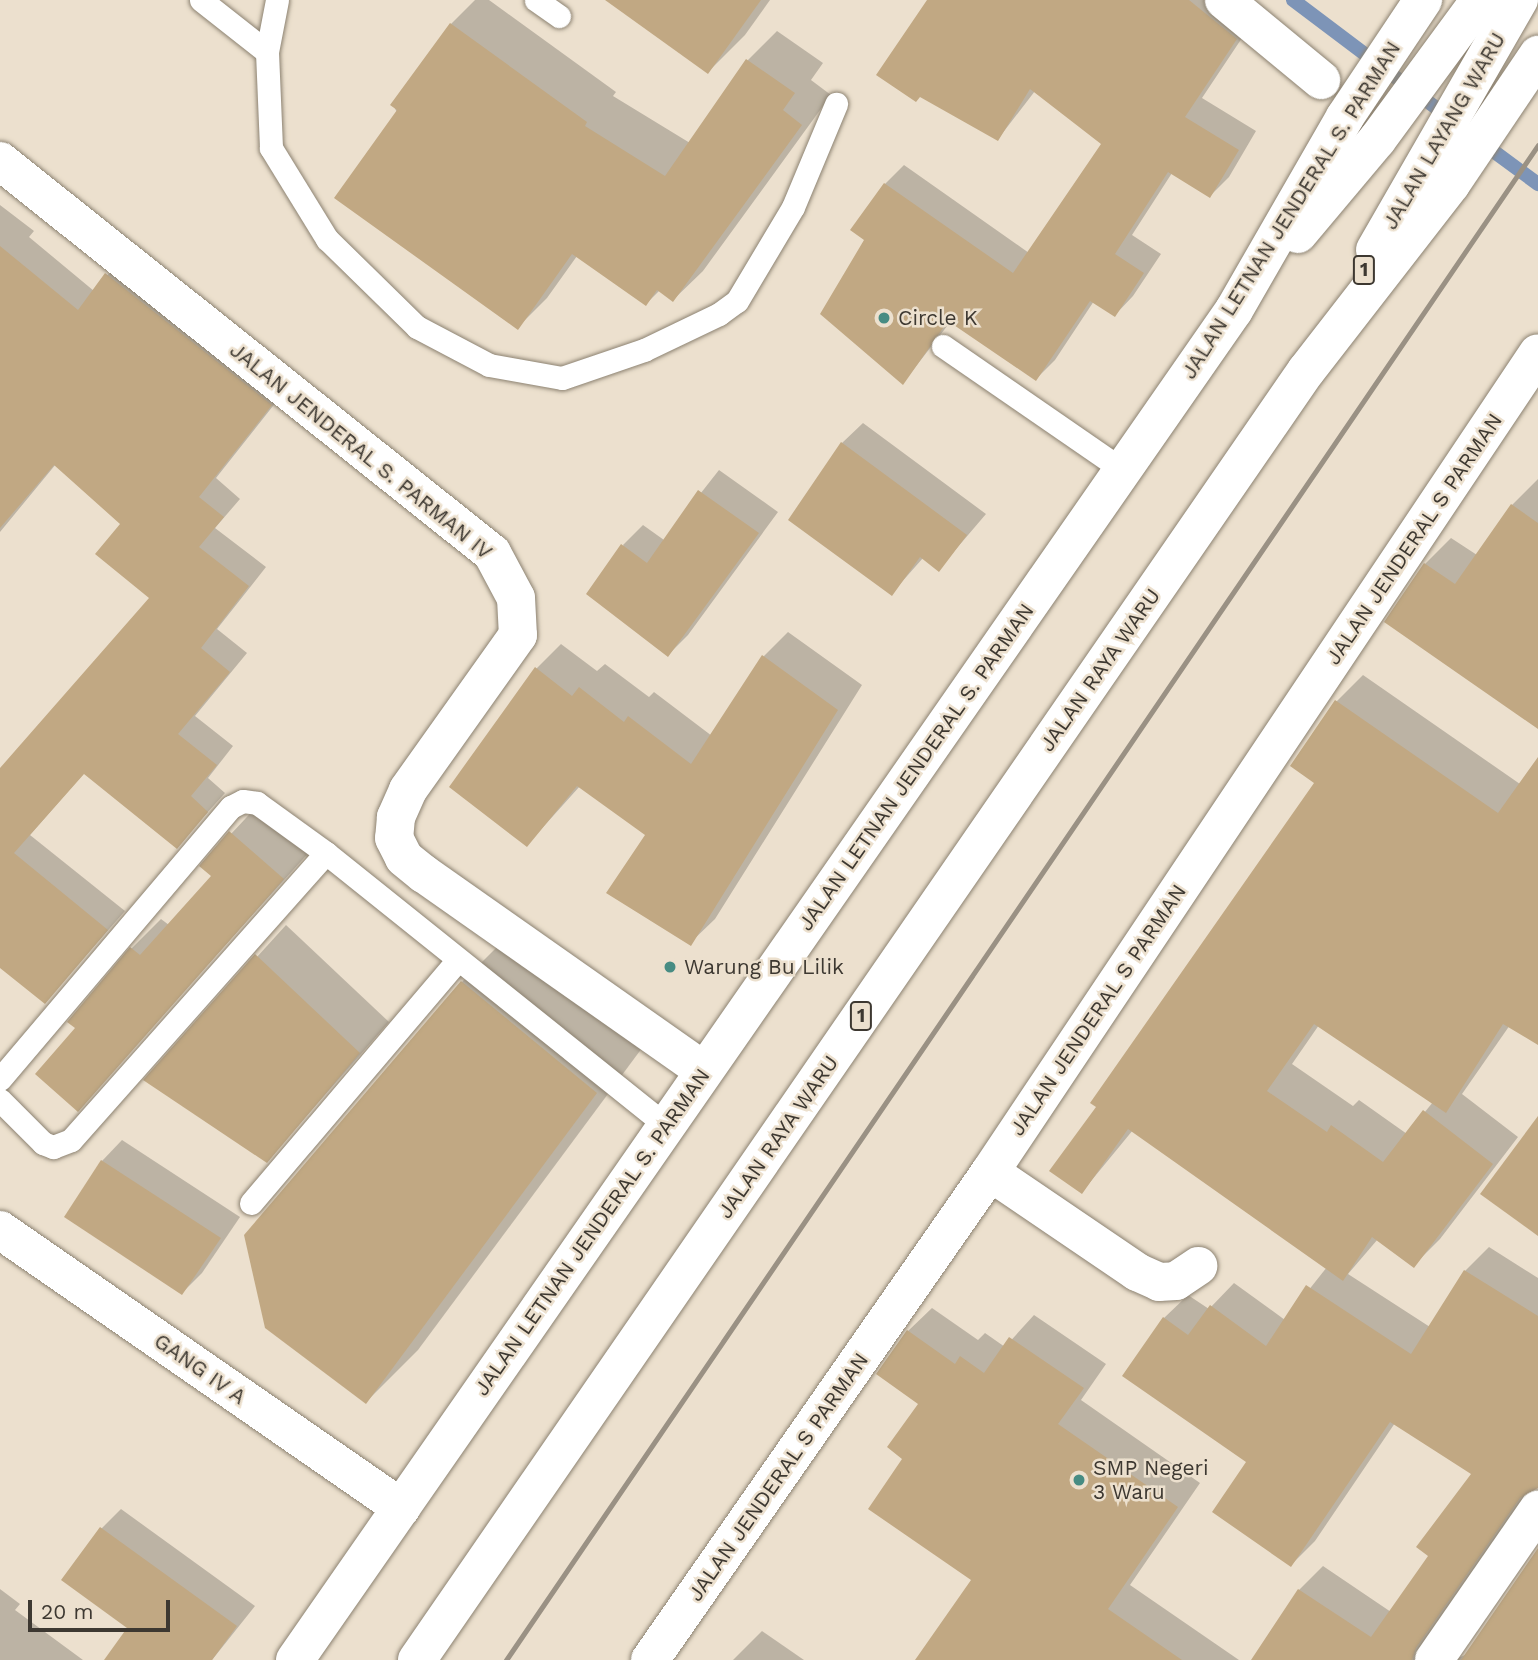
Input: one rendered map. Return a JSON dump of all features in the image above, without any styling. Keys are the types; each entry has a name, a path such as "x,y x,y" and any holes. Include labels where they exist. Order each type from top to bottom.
{"main road":[{"path":"1224,0 1321,80"},
{"name":"JALAN LETNAN JENDERAL S. PARMAN","path":"295,1660 1234,310 1345,117 1423,0"},
{"name":"JALAN LAYANG WARU","path":"1234,310 1377,140 1480,0"},
{"name":"JALAN LAYANG WARU","path":"1437,176 1460,103 1518,0"},
{"path":"1437,176 1493,123 1538,55"},
{"name":"JALAN JENDERAL S. PARMAN IV","path":"0,161 492,553 516,598 518,635 408,790 396,817 394,838 404,858 424,874 704,1071"},
{"name":"JALAN RAYA WARU","path":"416,1660 1306,371 1437,176"},
{"name":"JALAN JENDERAL S PARMAN","path":"650,1660 989,1172 1538,354"},
{"path":"989,1172 1148,1277 1176,1281 1198,1266"},
{"name":"GANG IV A","path":"0,1230 401,1508"},
{"path":"1434,1660 1538,1510"}],"lane":[{"path":"201,0 267,52"},
{"path":"277,0 267,52 271,148 327,239 417,327 489,365 562,378 644,350 719,314 737,301 793,207 836,104"},
{"path":"536,0 559,16"},
{"path":"943,346 1123,470"},
{"path":"0,1079 231,807 243,801 257,803 326,853 667,1126"},
{"path":"0,1100 43,1143 53,1147 71,1140 326,853"},
{"path":"251,1203 458,960"}],"building":[{"path":"605,0 761,0 708,74"},
{"path":"927,0 1189,0 1237,39 1185,117 1239,150 1210,198 1168,172 1115,254 1144,273 1115,317 1090,301 1036,381 948,321 903,385 820,314 864,240 850,230 884,183 1013,273 1101,144 1030,89 998,141 920,97 916,102 876,75"},
{"path":"450,23 587,122 585,126 665,176 746,59 795,93 783,110 802,125 673,302 657,290 646,306 572,254 518,330 334,198 397,110 390,105"},
{"path":"0,246 78,310 105,273 272,405 199,497 224,517 199,547 249,586 201,648 230,672 178,734 217,765 191,796 208,812 177,849 84,774 14,853 108,930 45,1004 0,968 0,768 149,598 95,554 120,524 54,465 0,528"},
{"path":"841,442 967,535 939,572 920,557 892,596 788,520"},
{"path":"698,490 759,533 668,657 586,594 621,544 647,563"},
{"path":"1511,504 1538,523 1538,729 1384,622 1424,563 1455,584"},
{"path":"762,655 838,710 691,946 606,893 645,835 577,786 527,847 449,787 535,667 572,696 579,687 624,722 628,716 691,764"},
{"path":"1335,700 1498,813 1538,757 1538,1045 1503,1024 1446,1113 1314,1024 1267,1091 1327,1132 1331,1125 1383,1162 1423,1110 1493,1164 1414,1268 1372,1237 1343,1281 1128,1129 1082,1194 1049,1171 1096,1107 1090,1103 1314,783 1290,766"},
{"path":"229,831 284,879 78,1112 35,1074 75,1028 67,1022 130,947 140,955 211,876 199,866"},
{"path":"255,954 360,1053 267,1163 143,1080"},
{"path":"461,981 597,1093 366,1404 265,1328 244,1235"},
{"path":"1538,1116 1538,1236 1480,1194"},
{"path":"101,1160 221,1238 182,1295 64,1217"},
{"path":"1464,1270 1538,1316 1538,1488 1520,1498 1416,1648 1412,1660 1251,1660 1298,1589 1371,1637 1428,1556 1416,1547 1471,1474 1390,1422 1291,1567 1212,1512 1246,1462 1122,1376 1163,1317 1188,1335 1210,1305 1266,1346 1306,1285 1411,1354"},
{"path":"907,1330 955,1364 960,1356 984,1373 1009,1337 1084,1388 1058,1424 1178,1507 1108,1609 1182,1660 915,1660 971,1580 868,1509 902,1459 887,1447 918,1404 876,1374"},
{"path":"100,1527 237,1626 212,1660 104,1660 127,1628 61,1580"},
{"path":"1538,1548 1538,1660 1461,1660"}],"waterway":[{"path":"1293,0 1448,117"},
{"path":"1481,142 1538,184"}],"railway":[{"path":"506,1660 1538,145"}],"place":[{"name":"Circle K","path":"884,318"},
{"name":"Warung Bu Lilik","path":"670,967"},
{"name":"SMP Negeri 3 Waru","path":"1079,1480"}]}
